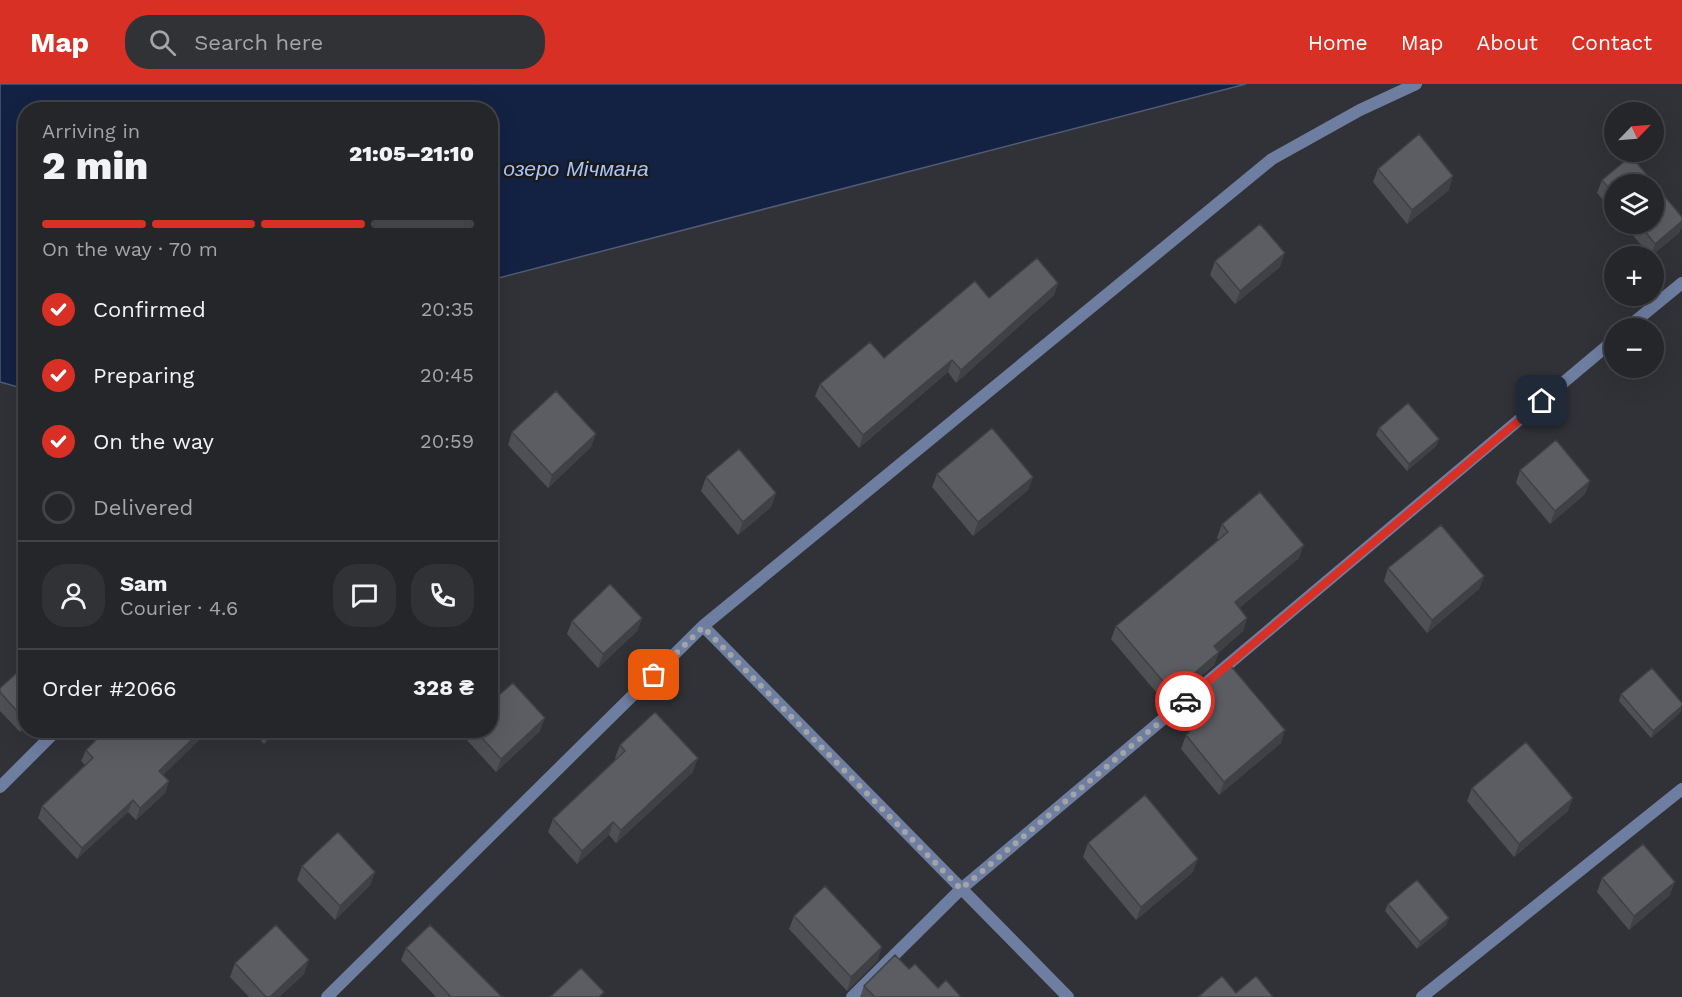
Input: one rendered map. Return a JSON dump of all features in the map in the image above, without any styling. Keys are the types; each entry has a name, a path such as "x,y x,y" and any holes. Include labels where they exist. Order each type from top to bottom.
{"street":[{"path":"327,997 703,627 1272,159 1360,110 1416,84"},
{"path":"1639,318 1682,283"},
{"path":"852,997 961,889 1604,348"},
{"path":"703,627 1068,997"},
{"path":"0,788 49,738"},
{"path":"1422,997 1682,789"}],"water":[{"name":"озеро Мічмана","path":"0,84 1246,84 498,278 498,102 18,102 18,387 0,382"}],"building":[{"path":"1419,134 1453,176 1412,210 1378,169"},
{"path":"1624,162 1636,162 1646,174 1609,174"},
{"path":"1664,195 1682,217 1682,221 1655,244 1647,234 1664,234"},
{"path":"1260,224 1285,253 1240,291 1215,261"},
{"path":"1037,258 1058,283 961,370 952,360 863,435 820,384 870,342 884,358 975,281 989,298"},
{"path":"556,391 596,434 552,475 512,432"},
{"path":"1408,403 1439,439 1409,464 1379,428"},
{"path":"992,428 1033,477 978,522 937,474"},
{"path":"1556,440 1590,481 1555,511 1520,470"},
{"path":"739,449 776,493 743,522 706,477"},
{"path":"1260,492 1304,545 1235,602 1247,618 1214,646 1219,652 1172,692 1116,626 1228,532 1222,524"},
{"path":"1441,525 1484,576 1432,620 1388,568"},
{"path":"610,584 642,618 603,654 572,621"},
{"path":"1230,665 1285,730 1224,782 1186,735 1199,724 1183,704"},
{"path":"1652,668 1682,703 1682,706 1653,731 1621,694"},
{"path":"18,672 18,712 0,692 0,688"},
{"path":"513,683 545,718 501,759 482,738 498,738 498,696"},
{"path":"655,712 698,758 621,830 613,822 582,851 553,819 625,751 620,745"},
{"path":"98,738 194,738 159,771 169,781 140,808 133,800 82,848 42,806 93,758 86,750"},
{"path":"1526,742 1573,798 1519,844 1472,788"},
{"path":"1145,795 1198,859 1141,907 1088,843"},
{"path":"338,832 375,872 340,906 302,866"},
{"path":"1643,844 1675,882 1634,916 1602,878"},
{"path":"1417,880 1449,918 1420,942 1388,904"},
{"path":"825,886 882,947 851,977 794,916"},
{"path":"276,925 309,960 270,997 266,997 235,963"},
{"path":"430,925 502,997 451,997 406,948"},
{"path":"895,955 909,969 915,964 938,988 946,980 961,997 875,997 864,986"},
{"path":"581,968 604,992 599,997 550,997"},
{"path":"1222,976 1236,993 1256,976 1273,997 1198,997"}],"way so far":[{"path":"654,675 703,627 961,889 1185,701"}],"route":[{"path":"1185,701 1542,401"}]}
